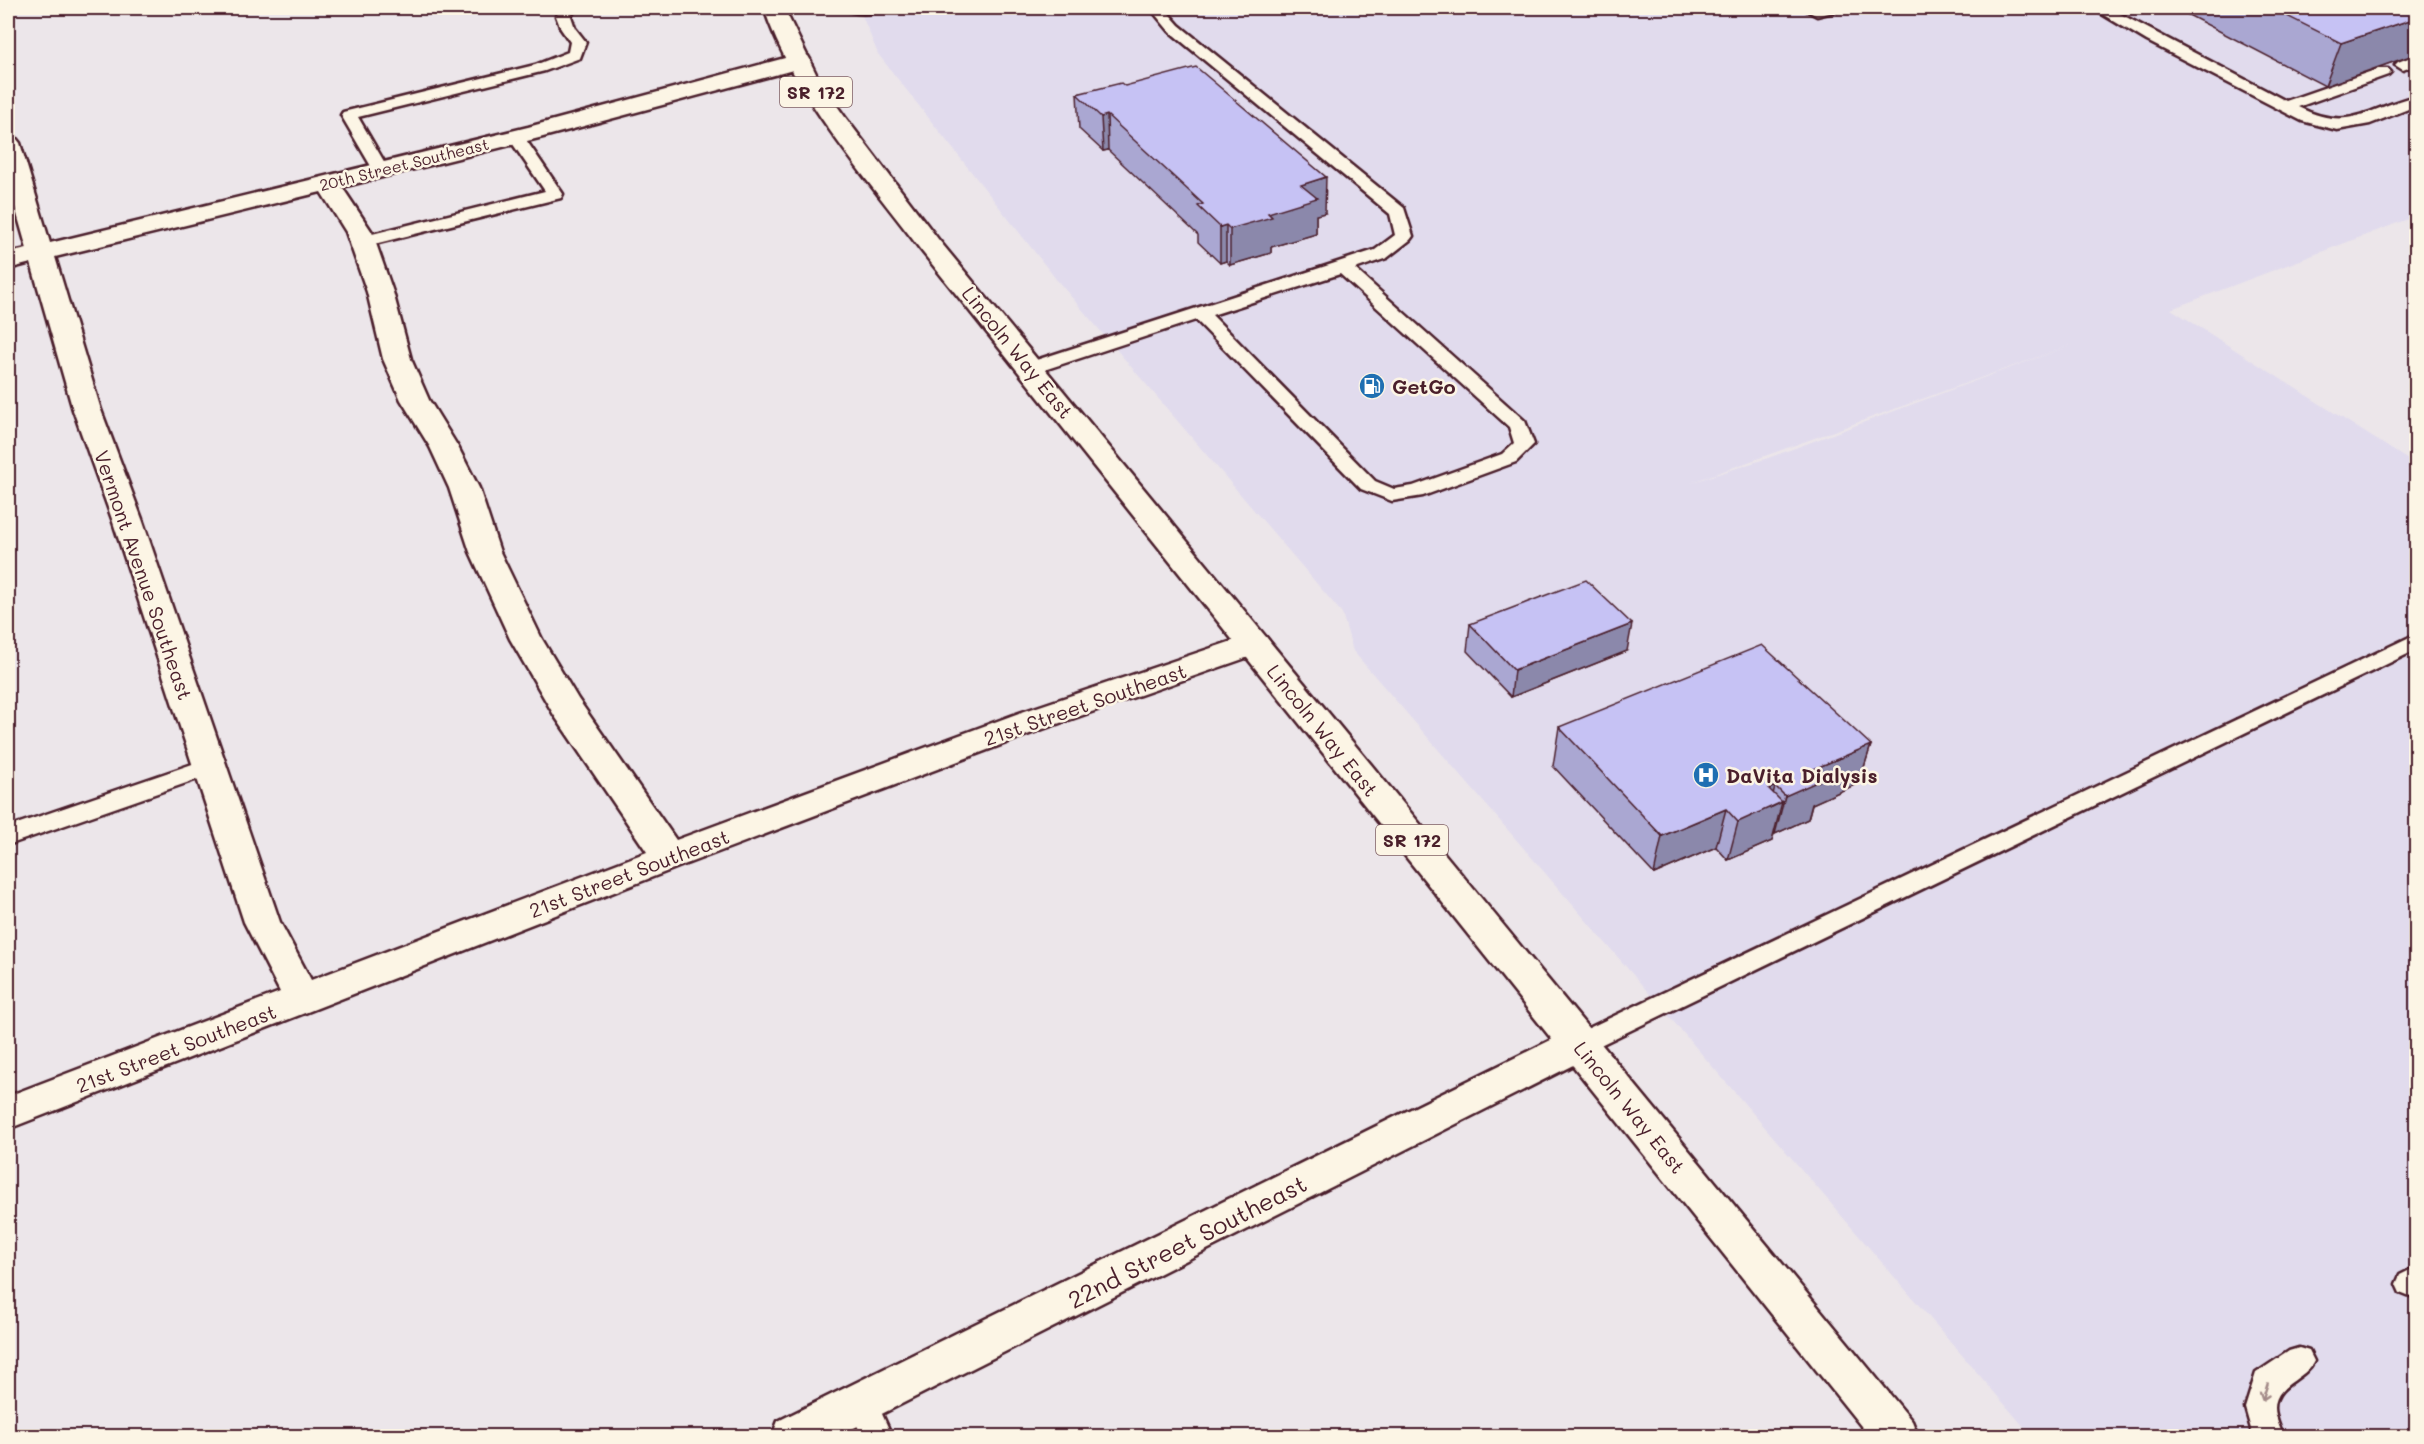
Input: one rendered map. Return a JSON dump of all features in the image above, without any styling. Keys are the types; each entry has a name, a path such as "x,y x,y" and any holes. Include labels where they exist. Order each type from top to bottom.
{"street":[{"name":"Lincoln Way East","path":"774,8 810,82 836,122 929,244 1896,1437"},
{"name":"20th Street Southeast","path":"8,261 516,137 670,98 800,61"},
{"name":"Vermont Avenue Southeast","path":"8,142 87,410 127,519 262,922 302,999"},
{"path":"327,183 359,232 380,292 402,369 415,400 444,447 464,488 484,552 526,639 566,707 669,857"},
{"name":"21st Street Southeast","path":"8,1113 669,857 1031,721 1255,644"},
{"name":"22nd Street Southeast","path":"794,1437 869,1420 1579,1044"}],"lane":[{"path":"381,170 349,115 540,68 575,55 578,42 563,16 570,8"},
{"path":"851,8 876,8"},
{"path":"1031,368 1381,254 1404,236 1398,212 1174,28 1157,8"},
{"path":"1809,8 1817,12 1832,8"},
{"path":"2099,8 2152,38 2308,118 2337,125 2364,121 2416,101"},
{"path":"2286,106 2383,72"},
{"path":"363,242 555,194 516,137"},
{"path":"1199,313 1368,485 1392,495 1416,492 1509,458 1524,444 1518,425 1343,267"},
{"path":"1579,1044 2416,641"},
{"path":"8,836 210,766"},
{"path":"2268,1437 2260,1408 2267,1383 2299,1361"}],"shaded area":[{"path":"859,8 2416,8 2416,216 2171,309 2416,465 2416,1436 2032,1436 1353,651 1342,613 1056,279 878,54","holes":["2074,344 1768,458 1690,483"]}],"building":[{"path":"2271,8 2416,8 2416,18 2341,43"},
{"path":"1196,67 1326,177 1301,185 1317,198 1268,213 1272,217 1230,229 1226,225 1220,227 1198,206 1203,204 1107,115 1101,117 1077,94 1121,83 1125,86"},
{"path":"1586,580 1632,624 1514,670 1470,624"},
{"name":"DaVita Dialysis","path":"1762,645 1871,745 1809,771 1819,781 1785,796 1775,786 1769,789 1782,802 1738,822 1726,809 1662,836 1559,727"}],"place":[{"name":"GetGo","path":"1372,386"},
{"name":"DaVita Dialysis","path":"1706,775"}]}
